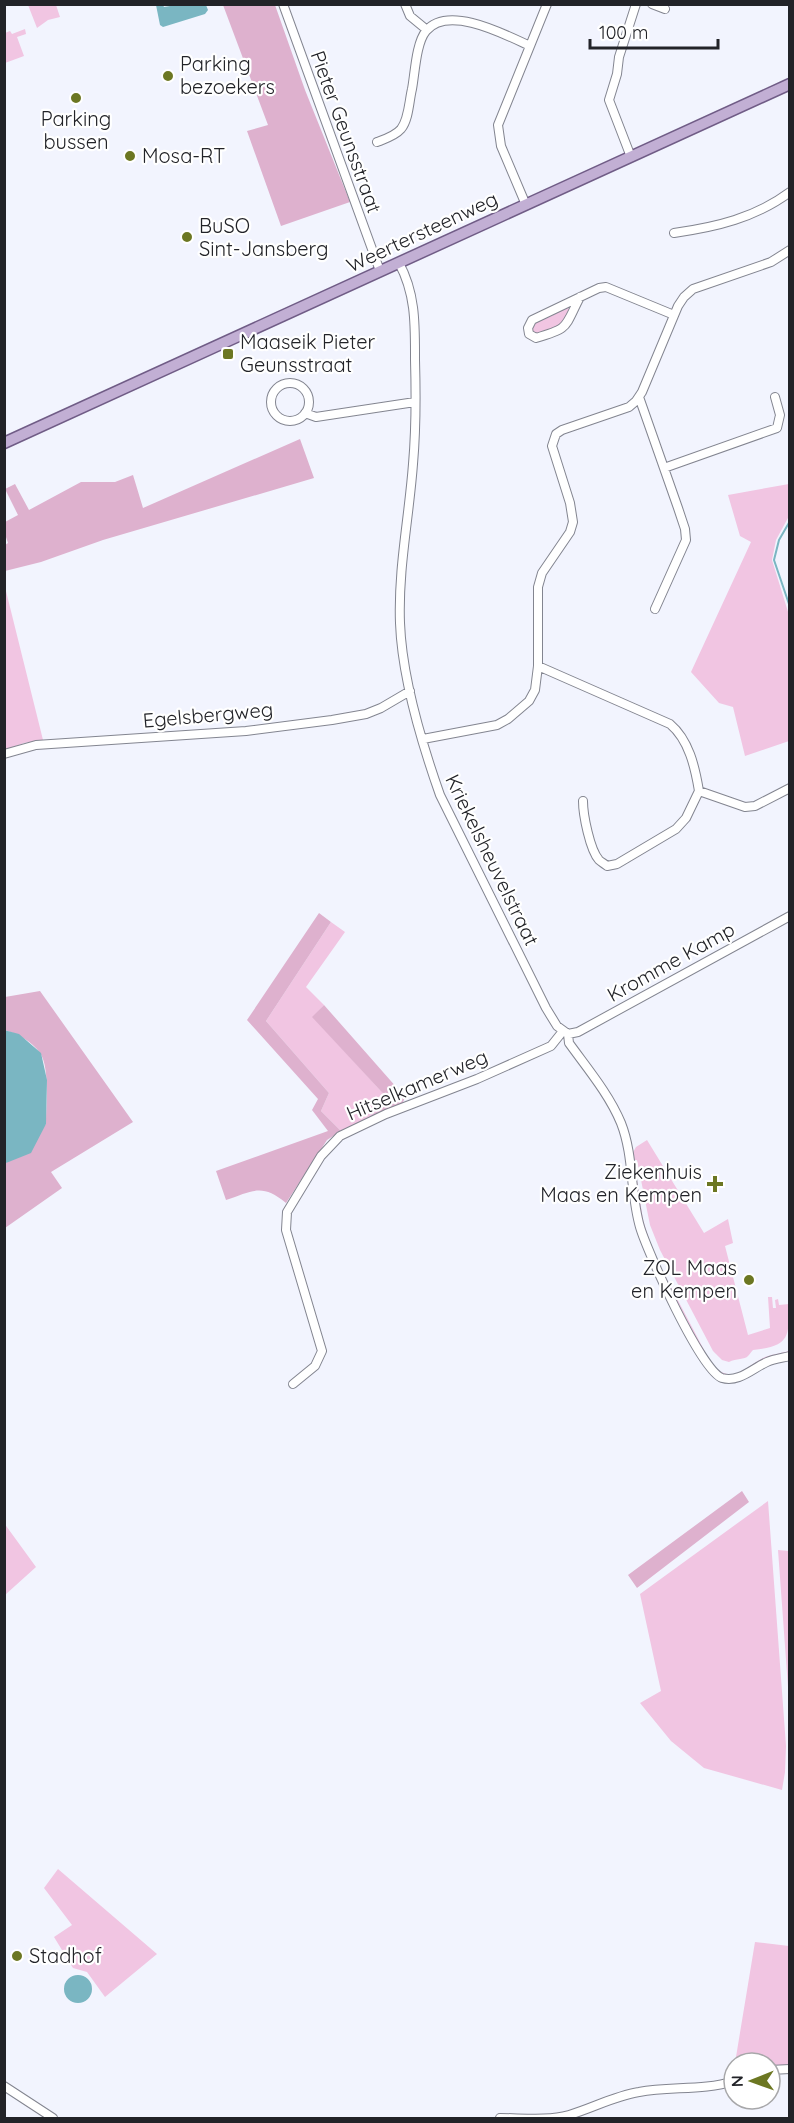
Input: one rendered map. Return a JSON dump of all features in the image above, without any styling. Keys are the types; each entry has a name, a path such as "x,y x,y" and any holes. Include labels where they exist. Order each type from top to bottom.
{"main road":[{"name":"Weertersteenweg","path":"4,443 789,84"}],"street":[{"name":"Pieter Geunsstraat","path":"283,4 380,271"},
{"path":"405,4 410,16 427,30"},
{"path":"526,205 501,146 498,133 499,121 547,4"},
{"path":"631,157 609,100 617,74 619,57 636,4"},
{"path":"652,4 665,9"},
{"path":"377,142 393,135 404,124 420,45 427,30 438,23 466,22 530,46"},
{"path":"674,233 733,221 750,215 789,192"},
{"path":"423,739 496,725 508,719 529,700 535,690 538,666 538,587 542,573 570,532 573,522 570,503 555,461 553,440 562,430 628,407 639,397 674,315 684,297 693,289 771,262 789,250"},
{"name":"Kriekelsheuvelstraat","path":"399,263 410,285 414,305 415,402 413,464 402,547 400,624 410,691 440,795 546,1008 565,1033 569,1043 621,1123 627,1143 640,1226 648,1250 692,1340 708,1366 717,1376 732,1379 770,1361 789,1356"},
{"path":"580,297 567,324 561,330 536,338 529,334 528,328 532,320 580,297 599,288 606,288 674,315"},
{"path":"286,383 303,388 308,398 305,413 295,420 283,420 278,416 271,406 276,389 286,383"},
{"path":"639,397 685,529 686,540 655,609"},
{"path":"664,468 777,428 780,415 775,397"},
{"path":"305,413 316,417 415,402"},
{"path":"538,666 669,724 685,741 699,791 686,818 676,829 617,864 608,866 598,860 583,812 583,801"},
{"name":"Egelsbergweg","path":"4,754 36,745 246,730 332,720 366,714 410,691"},
{"path":"699,791 745,807 754,806 789,788"},
{"name":"Kromme Kamp","path":"565,1033 578,1032 789,916"},
{"name":"Hitselkamerweg","path":"293,1384 315,1366 322,1351 286,1230 287,1212 321,1156 340,1136 386,1114 550,1046 565,1033"},
{"path":"500,2118 553,2118 570,2115 613,2098 639,2092 722,2085"},
{"path":"4,2086 53,2118"}],"shaded area":[{"path":"28,5 56,5 60,17 48,20 37,28"},
{"path":"223,5 275,5 305,90 350,202 281,226 247,131 268,125"},
{"path":"25,29 26,34 17,37 24,56 5,63 5,33 10,31 12,34"},
{"path":"570,306 565,319 558,326 535,335 531,333 533,323"},
{"path":"300,439 314,478 5,571 5,545 8,543 5,522 18,515 5,489 15,484 29,510 81,482 115,482 133,475 143,508"},
{"path":"789,484 789,516 776,540 772,560 789,615 789,741 745,756 733,707 719,703 691,672 751,542 740,536 728,495"},
{"path":"4,583 43,740 24,743 5,750"},
{"path":"319,913 331,922 266,1021 329,1093 321,1111 341,1131 327,1140 286,1203 264,1191 251,1192 226,1200 216,1171 328,1131 312,1110 318,1099 247,1020"},
{"path":"331,922 345,932 306,987 324,1005 313,1017 391,1102 364,1120 341,1131 321,1111 329,1093 266,1021"},
{"path":"40,991 133,1122 51,1172 62,1188 5,1228 4,1162 6,1163 46,1124 47,1087 45,1067 40,1053 29,1042 5,1030 5,997"},
{"path":"324,1005 405,1097 402,1105 364,1120 391,1102 312,1017"},
{"path":"647,1140 704,1233 728,1219 733,1243 725,1246 748,1335 770,1328 768,1297 772,1297 773,1308 776,1308 775,1300 778,1299 779,1305 789,1304 789,1325 785,1338 781,1342 774,1346 753,1350 745,1358 729,1362 722,1360 713,1351 660,1250 650,1225 637,1160 634,1160 643,1220 654,1255 712,1365 727,1374 733,1374 765,1357 789,1351 789,1353 767,1359 731,1377 724,1376 709,1365 651,1253 641,1227 631,1156 636,1147"},
{"path":"742,1491 749,1502 637,1588 628,1575"},
{"path":"768,1501 786,1746 782,1790 704,1768 671,1741 640,1703 661,1691 640,1594"},
{"path":"4,1523 36,1567 5,1595 4,1595"},
{"path":"778,1550 789,1551 789,1701"},
{"path":"58,1869 157,1954 105,1997 87,1972 73,1968 54,1937 72,1925 44,1888"},
{"path":"755,1942 789,1946 789,2066 782,2066 782,2051 737,2051"}],"water":[{"path":"156,5 164,7 206,5 208,10 205,14 163,27 160,25"},
{"path":"4,1030 19,1034 41,1053 47,1080 46,1124 31,1153 6,1163 4,1162"},
{"path":"78,1975 88,1979 92,1989 88,1999 78,2003 68,1999 64,1989 68,1979"}],"waterway":[{"path":"790,521 779,540 774,560 790,607"}],"place":[{"name":"Parking bezoekers","path":"168,76"},
{"name":"Parking bussen","path":"76,98"},
{"name":"Mosa-RT","path":"130,156"},
{"name":"BuSO Sint-Jansberg","path":"187,237"},
{"name":"Maaseik Pieter Geunsstraat","path":"228,354"},
{"name":"Ziekenhuis Maas en Kempen","path":"715,1184"},
{"name":"ZOL Maas en Kempen","path":"749,1280"},
{"name":"Stadhof","path":"17,1956"}]}
